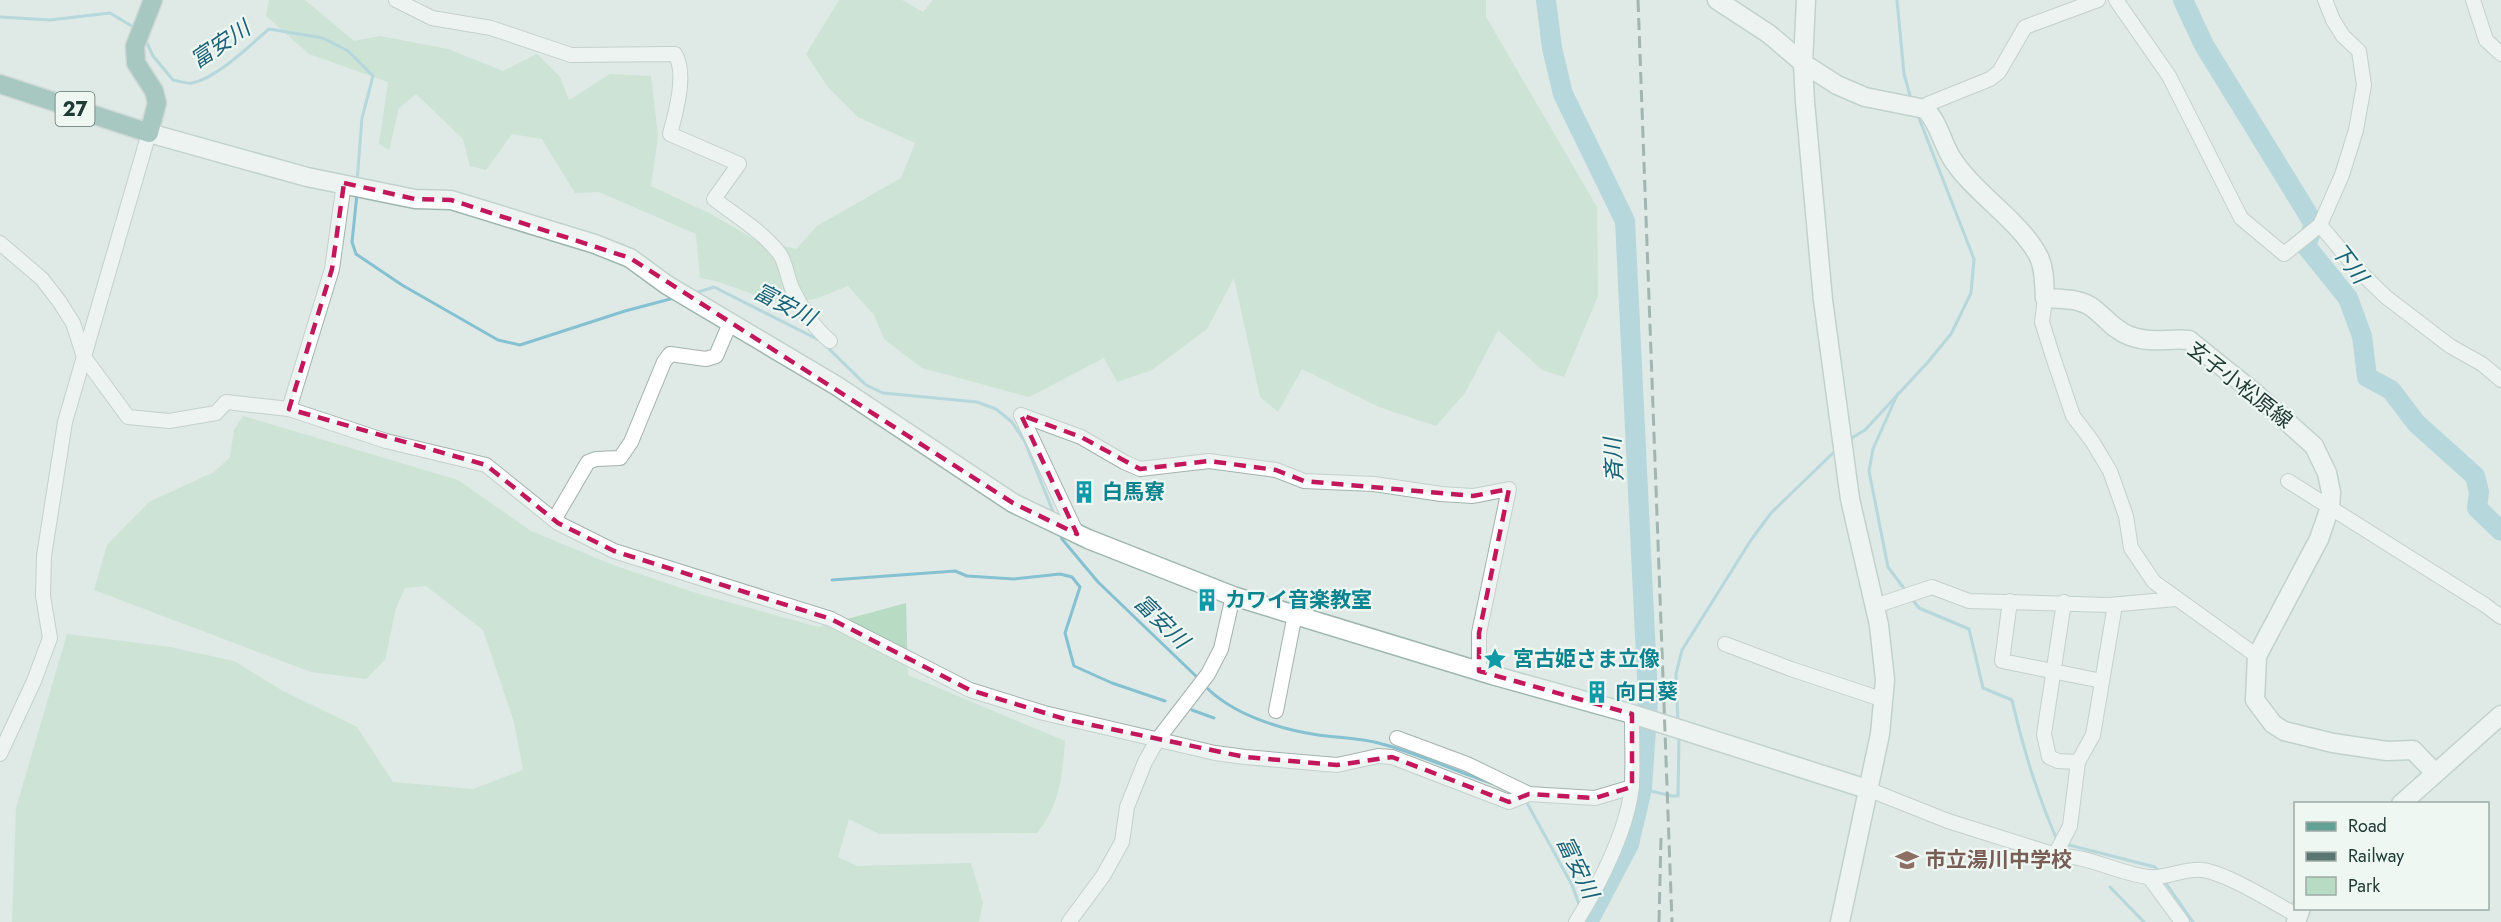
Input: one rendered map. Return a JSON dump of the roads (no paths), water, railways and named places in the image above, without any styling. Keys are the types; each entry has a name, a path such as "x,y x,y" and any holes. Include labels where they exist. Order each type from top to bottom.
{"main road":[{"path":"149,133 157,103 154,91 136,63 139,33 153,0"},
{"name":"27","path":"0,84 149,133"}],"street":[{"path":"396,0 432,18 491,28 571,56 675,54 680,62 678,103 670,134 739,164 714,199 762,236 781,255 792,288 807,314 830,341"},
{"path":"1717,0 1837,85 1864,96 1925,109 1929,112 1951,157 1966,176 2015,226 2038,257 2043,273 2042,322 2073,417 2092,441 2110,471 2126,516 2131,548 2154,582 2257,656"},
{"path":"1806,0 1803,63 1822,288 1850,499 1879,625 1885,680 1870,790 1840,922"},
{"path":"1925,109 1928,104 1990,79 1999,72 2025,27 2098,0"},
{"path":"2116,0 2169,76 2241,218 2284,254 2320,225 2346,164 2356,130 2364,85 2359,51 2343,36 2325,0"},
{"path":"2473,0 2486,40 2501,54"},
{"path":"0,754 34,681 50,638 43,596 45,543 56,489 65,422 149,133 307,177 415,199 451,200 595,244 630,258 667,285 837,386 1013,502 1081,536 1233,596 1479,671 1632,714 1870,790 1948,821 2055,855 2074,856 2149,877 2204,870 2239,884 2298,915"},
{"path":"289,409 333,269 345,183"},
{"path":"2320,225 2356,268 2386,297 2450,346 2482,364 2501,380"},
{"path":"0,243 42,279 59,301 73,323 84,357 128,417 169,421 216,413 226,402 289,409 386,441 486,465 554,520 614,551 831,619 970,690 1068,720 1215,753 1337,765 1378,756 1392,757 1509,802 1528,794"},
{"name":"玄子小松原線","path":"2044,298 2074,300 2088,305 2116,331 2132,337 2157,342 2189,340 2256,393 2314,446 2327,473 2331,492 2330,507 2319,539 2257,656 2255,700 2273,724 2284,731 2333,743 2387,751 2413,750 2435,773"},
{"path":"554,520 588,462 596,459 620,458 631,442 664,362 670,354 706,359 716,356 730,321"},
{"path":"1081,536 1022,415 1081,436 1140,469 1209,461 1276,470 1304,481 1374,484 1441,494 1473,496 1509,489 1479,633 1479,671"},
{"path":"2288,481 2501,617"},
{"path":"1875,606 1932,587 1969,601 2115,605 2176,599"},
{"path":"1069,922 1103,876 1122,842 1127,807 1145,762 1158,739 1208,674 1221,649 1233,596"},
{"path":"2010,602 2002,661 2102,681"},
{"path":"2064,602 2044,734 2049,757 2058,761 2078,762"},
{"path":"2055,855 2070,826 2078,762 2093,735 2115,605"},
{"path":"1276,711 1294,614"},
{"path":"1725,644 1884,700"},
{"path":"1576,922 1619,836 1632,787 1632,714"},
{"path":"2404,802 2501,715"},
{"path":"1397,738 1467,764 1528,794 1595,798 1632,787"},
{"path":"2149,877 2182,922"}],"waterway":[{"name":"斉川","path":"1546,0 1552,48 1563,94 1625,221 1648,698 1642,789 1629,844 1588,922"},
{"path":"1897,0 1904,74 1911,99"},
{"name":"下川","path":"2183,0 2204,45 2314,224 2306,246 2348,298 2362,336 2367,377 2391,390 2416,423 2475,476 2479,492 2477,508 2501,531"},
{"name":"富安川","path":"0,17 50,20 110,13 135,28"},
{"name":"富安川","path":"145,39 153,56 173,80 187,83 212,75 269,29 323,38 348,51 373,76 362,118 357,182"},
{"path":"1850,439 1865,430 1928,362 1951,334 1971,293 1974,259 1917,113"},
{"name":"富安川","path":"357,194 352,242 356,254 402,285 498,340 520,345 625,311 674,298"},
{"name":"富安川","path":"695,293 714,287 819,340"},
{"name":"富安川","path":"824,344 866,385 883,393 977,402 996,409 1012,422 1025,442 1054,514"},
{"path":"1898,393 1873,449 1869,471 1888,567 1906,591"},
{"path":"1678,722 1676,674 1682,650 1751,540 1771,513 1834,452"},
{"name":"富安川","path":"1060,532 1062,539 1098,582 1199,679"},
{"path":"832,580 955,571 967,576 1014,579 1060,574 1072,577 1080,587 1065,633 1074,666 1112,683 1165,701"},
{"path":"1912,599 1919,608 1969,629 1983,688 2012,700 2031,771 2057,840"},
{"name":"富安川","path":"1205,686 1229,705 1273,725 1318,735 1382,744 1491,783"},
{"path":"1192,710 1214,718"},
{"path":"1642,789 1678,796 1679,736"},
{"name":"富安川","path":"1523,800 1527,803 1572,885 1580,907"},
{"path":"2065,844 2155,867 2158,871"},
{"path":"2163,879 2193,922"},
{"path":"2110,887 2144,922"}],"railway":[{"path":"1638,0 1672,922"},
{"path":"1659,922 1661,836"}],"place":[{"name":"白馬寮","path":"1084,492"},
{"name":"カワイ音楽教室","path":"1207,600"},
{"name":"宮古姫さま立像","path":"1495,659"},
{"name":"向日葵","path":"1597,692"},
{"name":"市立湯川中学校","path":"1907,860"}]}
